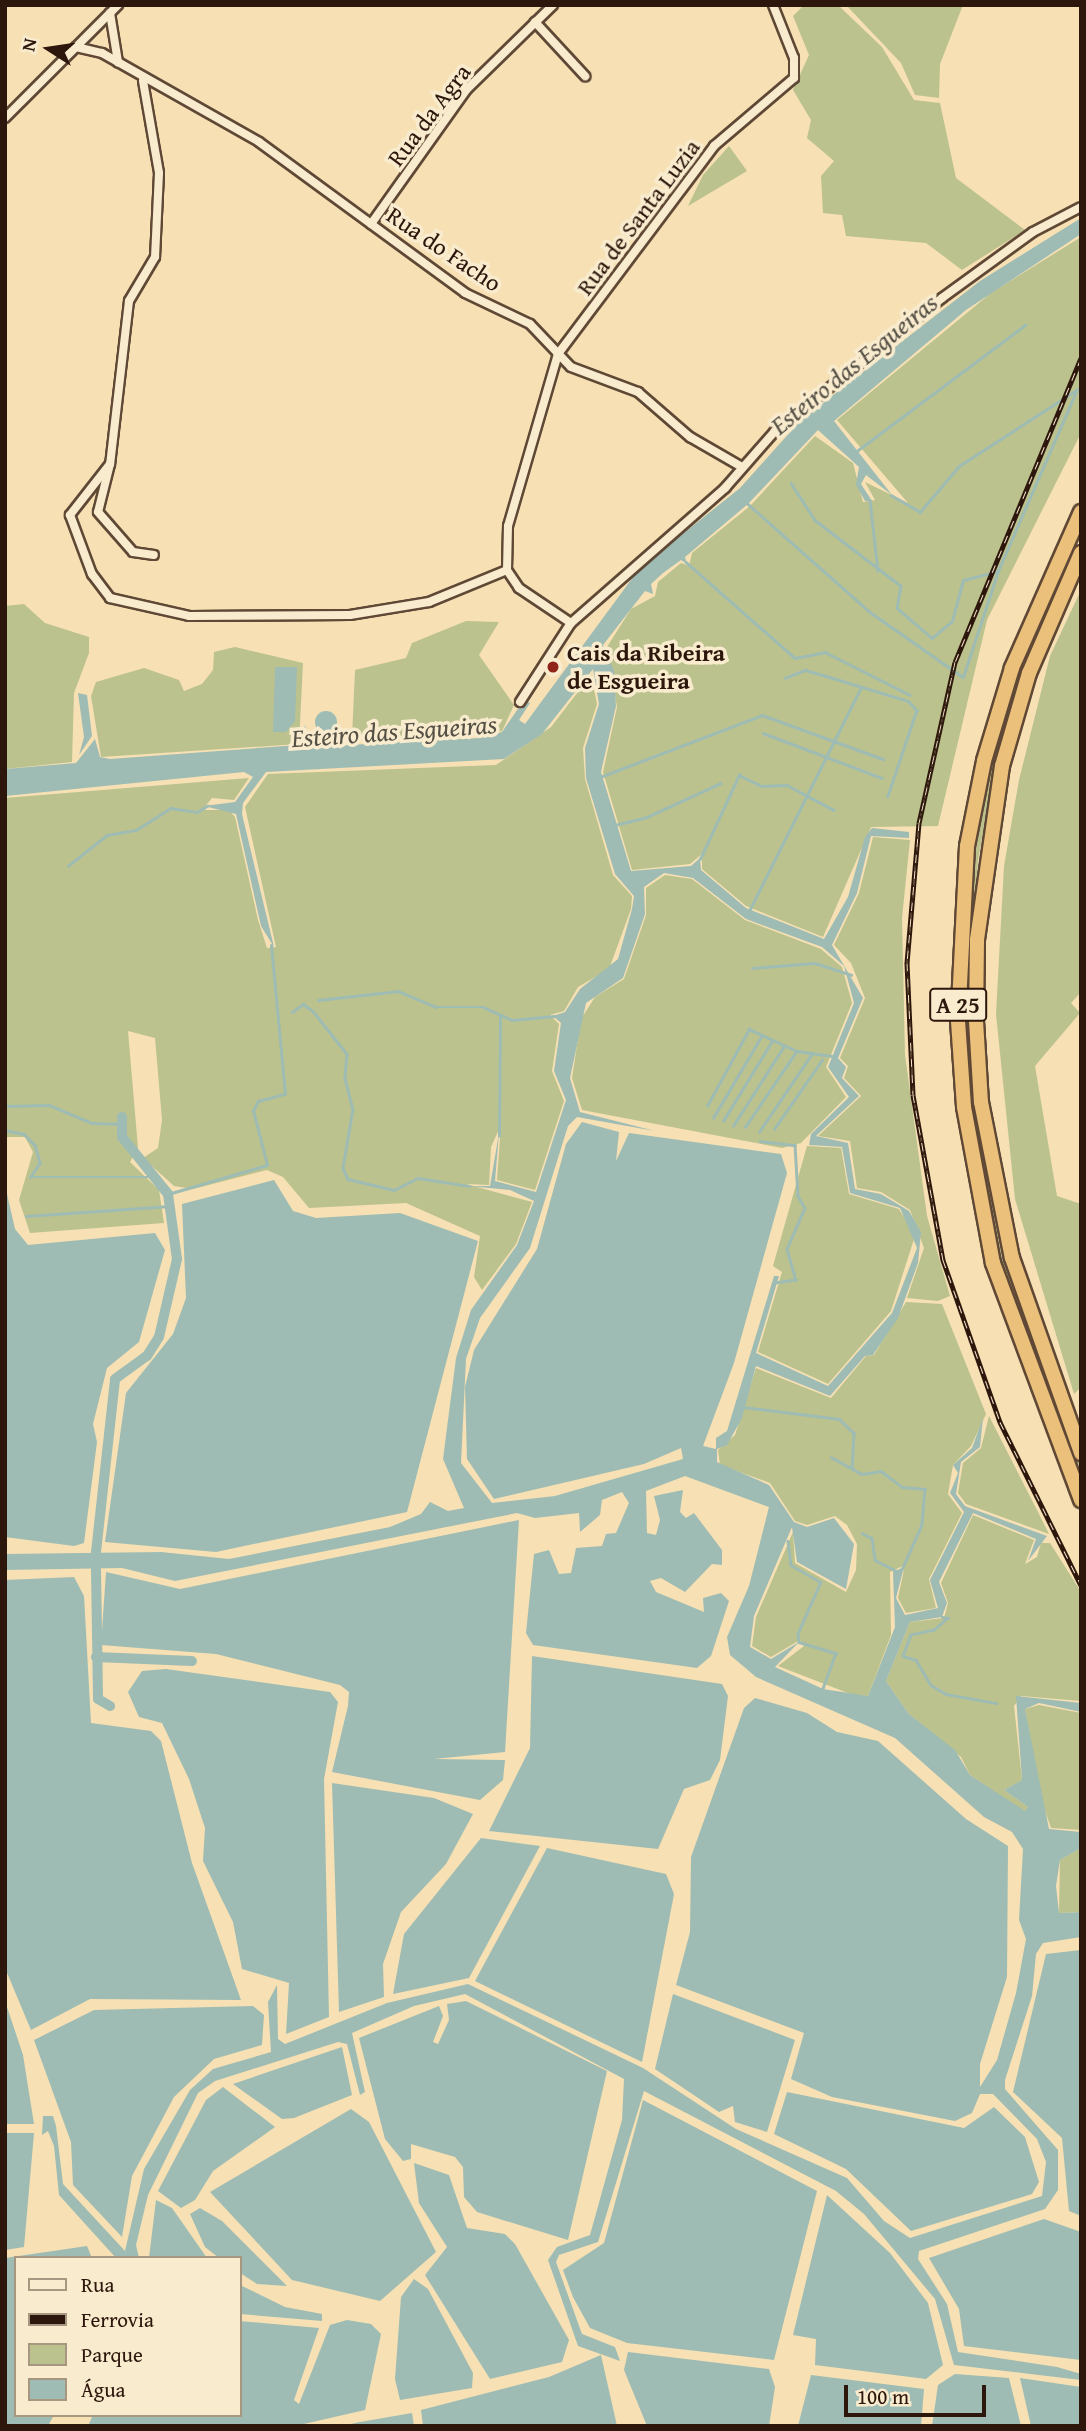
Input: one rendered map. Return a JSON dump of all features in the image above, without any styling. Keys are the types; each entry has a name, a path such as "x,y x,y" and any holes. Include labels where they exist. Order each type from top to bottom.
{"highway":[{"name":"A 25","path":"1081,512 1012,668 984,761 967,846 958,1021 964,1107 993,1263 1081,1500"},
{"name":"A 25","path":"1081,553 1029,673 1002,766 977,940 981,1102 993,1180 1059,1396 1081,1453"},
{"path":"1059,1396 1081,1429"}],"street":[{"path":"5,118 118,5"},
{"name":"Rua da Agra","path":"372,224 467,89 553,5"},
{"name":"Rua de Santa Luzia","path":"558,354 714,146 794,78 794,58 773,5"},
{"path":"110,13 118,62"},
{"path":"535,22 585,76"},
{"name":"Rua do Facho","path":"76,47 118,62 143,81 259,142 465,293 530,324 570,367 638,392 690,436 742,467"},
{"path":"143,81 159,173 155,257 129,301 110,464 98,512 132,552 154,555"},
{"path":"520,702 571,623 742,467 775,430 942,298 1033,232 1081,207"},
{"path":"558,354 508,526 506,570 525,593 571,623"},
{"path":"110,464 70,515 92,574 110,598 189,617 350,615 429,602 506,570"}],"green space":[{"path":"804,5 838,5 882,47 914,100 940,103 956,178 1025,230 962,270 926,243 846,236 842,215 823,213 821,176 834,161 807,138 811,120 793,90 809,55 793,16"},
{"path":"846,5 963,5 940,64 939,98 915,95 901,63"},
{"path":"729,146 747,171 688,206 703,175"},
{"path":"1081,237 1081,433 987,620 938,826 871,827 823,937 746,906 702,869 702,854 690,864 632,870 603,772 617,707 607,647 631,609 655,596 658,582 681,563 689,566 692,553 750,506 815,436 853,463 863,502 875,500 865,482 908,503 837,420 991,293"},
{"path":"1081,525 1021,677 995,770 978,860 970,962 976,1103 989,1187 1012,1280 1081,1468 1081,1484 1010,1294 989,1218 971,1111 964,992 969,890 992,756 1020,664"},
{"path":"1081,590 1081,992 1071,1003 1080,1013 1035,1066 1057,1196 1081,1204 1081,1387 1074,1394 1015,1199 996,1014 1004,866 1019,780 1050,656"},
{"path":"24,604 45,623 89,637 89,653 74,693 72,762 5,769 5,606"},
{"path":"466,621 499,622 479,655 514,705 502,731 439,741 352,737 355,670 406,658 412,643"},
{"path":"235,647 303,663 299,744 101,757 91,696 96,682 144,668 179,680 184,691 202,684 213,670 214,652"},
{"path":"591,675 597,704 583,748 585,779 613,875 632,896 631,909 609,969 578,987 564,1011 550,1015 559,1024 552,1071 564,1101 535,1190 497,1180 501,1125 491,1147 489,1185 466,1184 532,1202 516,1244 482,1290 474,1277 480,1236 406,1203 309,1208 283,1177 267,1170 193,1189 174,1186 143,1158 158,1148 162,1120 155,1038 128,1031 138,1148 130,1162 159,1190 164,1223 30,1233 19,1200 33,1152 25,1137 5,1137 5,798 249,778 234,800 212,798 202,810 229,810 235,817 258,920 267,948 276,947 245,807 268,774 496,765 551,727"},
{"path":"873,837 910,840 902,918 905,1055 927,1216 950,1296 938,1301 907,1298 924,1248 910,1210 881,1192 857,1188 850,1141 818,1136 861,1096 844,1078 848,1066 840,1058 865,998 851,963 834,945 859,893"},
{"path":"665,875 692,879 745,920 821,949 842,967 852,1003 826,1067 846,1097 801,1143 782,1148 582,1110 572,1078 581,1019 595,997 624,979 646,915 646,888"},
{"path":"807,1146 841,1148 849,1194 899,1209 915,1236 891,1311 828,1384 758,1352 782,1272 773,1266"},
{"path":"906,1302 942,1304 986,1414 971,1446 953,1465 948,1494 962,1513 929,1579 936,1608 906,1613 898,1598 905,1565 890,1572 891,1635 868,1696 853,1695 778,1666 804,1646 800,1640 771,1657 752,1646 756,1617 793,1532 795,1563 846,1592 856,1570 857,1544 847,1525 835,1516 807,1525 795,1521 770,1483 720,1465 718,1450 735,1435 756,1368 831,1398 866,1356 874,1355"},
{"path":"989,1416 1049,1534 966,1504 958,1493 963,1463 981,1448"},
{"path":"973,1515 1034,1540 1025,1564 1037,1557 1041,1543 1050,1543 1081,1592 1081,1701 1021,1696 1014,1706 1022,1780 1004,1790 1028,1807 1025,1812 970,1775 961,1757 909,1714 886,1681 910,1622 944,1618 948,1603 941,1583"},
{"path":"1039,1705 1081,1713 1081,1830 1051,1828 1039,1793 1025,1709"},
{"path":"1081,1848 1081,1912 1059,1913 1060,1860"}],"water":[{"path":"1081,218 1081,234 966,310 834,421 892,495 866,475 861,484 872,501 865,501 856,485 859,467 818,430 748,504 685,557 687,564 681,560 651,584 653,594 645,591 603,645 614,671 616,706 601,772 631,871 691,866 700,858 701,870 746,908 824,939 848,897 865,837 872,828 909,832 909,838 871,836 857,893 832,945 863,998 838,1058 846,1067 842,1078 859,1096 816,1136 848,1143 855,1189 881,1194 909,1211 921,1232 918,1263 898,1318 873,1355 865,1356 830,1396 756,1366 742,1418 727,1445 717,1449 717,1462 769,1485 794,1522 807,1527 834,1518 854,1544 846,1589 797,1562 792,1527 754,1616 750,1647 771,1659 799,1642 775,1667 823,1689 868,1696 895,1627 893,1572 904,1567 896,1598 905,1615 938,1608 930,1580 964,1512 950,1493 958,1473 953,1465 972,1448 983,1418 980,1447 961,1462 956,1494 965,1506 1047,1536 1028,1561 1036,1539 973,1513 939,1582 947,1603 942,1617 910,1622 886,1681 909,1714 955,1750 970,1775 1025,1811 1028,1807 1004,1790 1022,1780 1016,1696 1081,1703 1081,1712 1039,1703 1025,1709 1049,1829 1081,1832 1081,1848 1060,1860 1056,1886 1059,1913 1081,1912 1081,1937 1043,1943 1036,1954 1032,1996 1005,2080 1005,2089 1058,2150 1058,2190 1045,2209 919,2251 918,2259 947,2304 958,2352 1057,2367 1081,2374 1081,2380 954,2365 935,2299 864,2214 836,2191 644,2091 598,2242 559,2255 556,2262 582,2334 615,2347 620,2361 578,2346 548,2260 557,2247 590,2235 622,2120 624,2079 465,1994 414,2006 352,2033 365,2092 360,2095 347,2044 338,2042 215,2081 198,2093 148,2195 136,2245 139,2256 114,2256 59,2195 54,2146 48,2131 42,2135 43,2116 53,2116 63,2184 125,2251 144,2169 190,2090 213,2069 271,2052 268,2002 277,1985 278,2039 285,2044 387,2003 468,1984 643,2068 736,2129 847,2178 884,2221 910,2238 1042,2196 1046,2162 1037,2139 993,2094 980,2094 972,2113 955,2121 832,2097 791,2079 804,2033 676,1985 690,1932 691,1857 744,1708 755,1698 807,1713 837,1732 878,1741 966,1819 1008,1846 1007,1977 980,2064 980,2087 997,2060 1016,1993 1026,1939 1019,1920 1023,1849 1012,1832 984,1817 895,1738 756,1677 730,1655 727,1637 749,1586 769,1507 685,1476 646,1491 647,1533 656,1535 660,1520 654,1496 683,1490 680,1512 686,1518 694,1513 722,1550 722,1565 712,1564 685,1592 661,1578 650,1581 656,1592 704,1612 703,1598 721,1593 729,1601 711,1656 697,1668 533,1645 526,1633 534,1554 549,1550 559,1574 571,1573 576,1548 602,1546 606,1534 616,1533 629,1503 622,1492 602,1500 600,1515 580,1532 579,1513 535,1518 517,1513 175,1581 122,1568 5,1570 5,1554 161,1552 229,1559 390,1527 421,1514 430,1502 448,1511 464,1508 443,1459 456,1358 471,1310 517,1245 534,1201 510,1190 469,1186 490,1186 499,1133 495,1181 536,1192 566,1100 554,1071 561,1023 553,1016 565,1012 580,989 618,959 634,896 615,874 586,778 585,748 599,704 593,669 542,734 504,759 266,772 243,803 242,814 274,947 261,926 236,814 204,806 235,802 253,777 244,772 5,796 5,769 76,763 95,739 100,757 110,759 299,745 305,725 309,747 480,738 502,732 524,700 530,703 519,720 525,724 639,569 740,488 801,420 980,281","holes":["664,873 693,878 746,919 822,947 844,966 854,1003 828,1067 849,1097 811,1134 809,1145 842,1147 850,1193 900,1208 917,1248 892,1313 828,1386 756,1353 779,1276 774,1276 727,1431 716,1438 716,1449 703,1446 734,1363 787,1173 781,1154 629,1133 616,1161 619,1132 582,1122 566,1144 537,1249 474,1350 465,1387 467,1459 494,1499 644,1464 681,1448 683,1459 555,1496 492,1503 461,1463 466,1359 480,1318 530,1248 568,1126 577,1117 655,1131 580,1112 570,1078 586,1003 623,978 645,914 644,887"]},
{"path":"275,667 297,667 295,721 286,732 273,732"},
{"path":"78,693 87,695 92,736 79,755 84,737"},
{"path":"326,711 334,714 337,722 334,730 326,733 318,730 315,722 318,714"},
{"path":"274,1180 293,1211 316,1218 400,1213 478,1241 407,1512 216,1552 105,1542 126,1393 173,1334 186,1298 182,1204"},
{"path":"5,1185 15,1229 28,1245 155,1233 165,1250 139,1342 107,1368 93,1424 97,1442 84,1543 74,1546 5,1537"},
{"path":"519,1520 505,1752 434,1759 505,1760 503,1780 480,1800 332,1772 348,1706 349,1692 340,1685 216,1654 101,1645 106,1572 180,1589"},
{"path":"74,1577 84,1596 91,1723 151,1731 161,1741 192,1863 241,2000 90,1999 31,2030 5,1968 5,1580"},
{"path":"532,1656 722,1684 728,1696 720,1760 710,1780 684,1789 658,1849 489,1831 530,1748"},
{"path":"166,1669 330,1692 338,1702 324,1779 329,2017 286,2034 289,1983 242,1969 233,1922 203,1861 205,1828 189,1779 162,1723 139,1717 128,1692 142,1671"},
{"path":"332,1783 434,1798 473,1814 446,1864 401,1912 383,1964 384,1997 339,2012"},
{"path":"481,1838 540,1846 469,1978 393,1994 404,1934"},
{"path":"547,1848 666,1874 674,1894 642,2062 475,1981"},
{"path":"1081,1950 1081,2216 1069,2211 1062,2138 1013,2092 1046,1954"},
{"path":"673,1994 795,2040 767,2132 735,2122 733,2106 719,2112 655,2069"},
{"path":"5,2001 23,2055 34,2124 5,2124"},
{"path":"466,2001 607,2071 568,2240 477,2212 464,2197 463,2167 455,2157 411,2144 411,2159 403,2161 385,2139 359,2038 439,2006 443,2016 433,2042 438,2044 449,2020 447,2004"},
{"path":"253,2006 264,2015 262,2045 214,2059 174,2097 132,2176 122,2237 73,2185 71,2142 34,2040 94,2010"},
{"path":"342,2047 352,2095 294,2118 282,2119 233,2084"},
{"path":"223,2087 275,2127 213,2171 195,2200 181,2208 158,2191 206,2100"},
{"path":"787,2092 964,2128 994,2107 1025,2137 1039,2182 1032,2194 911,2231 846,2169 774,2134"},
{"path":"643,2100 817,2191 774,2360 627,2343 590,2328 573,2297 563,2270 604,2243"},
{"path":"351,2109 369,2122 436,2252 380,2301 292,2280 210,2192"},
{"path":"5,2133 34,2133 24,2247 5,2250"},
{"path":"414,2163 449,2175 467,2228 505,2234 515,2244 569,2340 562,2362 490,2379 425,2275 447,2247 419,2203"},
{"path":"827,2195 890,2253 928,2303 943,2365 926,2379 815,2365 816,2339 793,2335"},
{"path":"156,2200 172,2208 206,2256 149,2256"},
{"path":"200,2208 222,2221 287,2286 257,2284 242,2274 242,2256 216,2256 205,2247 190,2214"},
{"path":"1044,2219 1081,2232 1081,2360 964,2346 959,2309 929,2258"},
{"path":"87,2246 91,2256 19,2256"},
{"path":"14,2257 14,2417 53,2417 48,2426 5,2426 5,2258"},
{"path":"414,2279 428,2289 473,2373 472,2388 400,2400 395,2379 401,2297"},
{"path":"242,2286 285,2307 322,2314 322,2321 242,2314"},
{"path":"347,2320 371,2324 381,2334 365,2410 295,2426 88,2426 92,2417 242,2417 242,2321 319,2328 294,2400 299,2404 330,2325"},
{"path":"628,2352 769,2369 775,2387 769,2426 647,2426 624,2370"},
{"path":"601,2355 617,2426 423,2426 421,2410 549,2377"},
{"path":"955,2374 1009,2378 1021,2426 932,2426 938,2385"},
{"path":"811,2375 924,2389 921,2426 798,2426"},
{"path":"1020,2378 1081,2387 1081,2426 1031,2426"},
{"path":"412,2413 414,2426 341,2426 360,2422"}],"waterway":[{"path":"854,453 1025,325"},
{"path":"891,495 920,512 959,466 1081,387"},
{"path":"791,483 815,520 901,586 897,608 932,638 952,621 963,580 998,571 1076,392"},
{"path":"870,500 878,571"},
{"path":"748,504 870,612 963,677 998,571"},
{"path":"686,562 795,658 825,652 910,695"},
{"path":"785,678 805,670 908,701 917,710 888,796"},
{"path":"749,911 860,689"},
{"path":"600,777 762,715 883,759"},
{"path":"763,733 882,778"},
{"path":"700,859 739,775 762,786 787,785 834,810"},
{"path":"611,826 647,817 721,783"},
{"path":"68,866 107,835 136,830 171,808 197,812 207,806"},
{"path":"168,1194 267,1165 253,1111 258,1101 285,1094 271,946"},
{"path":"752,968 815,963 851,975"},
{"path":"318,1000 398,991 436,1007 483,1007 512,1020 554,1016"},
{"path":"292,1012 303,1004 313,1011 347,1054 345,1078 353,1109 343,1168 348,1179 394,1190 418,1178 469,1186"},
{"path":"499,1136 500,1016"},
{"path":"707,1106 749,1029 797,1051 832,1056"},
{"path":"713,1118 762,1035"},
{"path":"723,1121 772,1041"},
{"path":"733,1126 784,1046"},
{"path":"745,1127 796,1052"},
{"path":"759,1132 811,1055"},
{"path":"774,1129 822,1060"},
{"path":"5,1106 49,1105 92,1123 122,1124"},
{"path":"96,1552 115,1379 147,1356 159,1337 177,1259 168,1194 122,1137 122,1117"},
{"path":"5,1130 24,1134 35,1145 40,1163 31,1177 154,1177"},
{"path":"760,1141 795,1145 798,1196 805,1208 787,1249 796,1280 775,1283"},
{"path":"26,1216 170,1206"},
{"path":"743,1407 839,1419 854,1433 852,1468"},
{"path":"831,1457 862,1474 881,1471 902,1487 925,1489 922,1525 902,1570"},
{"path":"862,1533 872,1538 875,1560 897,1571"},
{"path":"788,1541 791,1565 821,1582 798,1634 799,1642 836,1653 823,1689"},
{"path":"96,1569 98,1699 110,1706"},
{"path":"942,1617 948,1618 934,1630 911,1635 903,1656 916,1660 931,1685 946,1694 996,1703"},
{"path":"96,1657 192,1661"}],"railway":[{"path":"1081,358 955,662 919,823 907,963 913,1095 943,1260 1000,1422 1081,1585"}],"place":[{"name":"Cais da Ribeira de Esgueira","path":"553,667"}],"water label":[{"name":"Esteiro das Esgueiras","path":"854,364"},
{"name":"Esteiro das Esgueiras","path":"394,731"}]}
